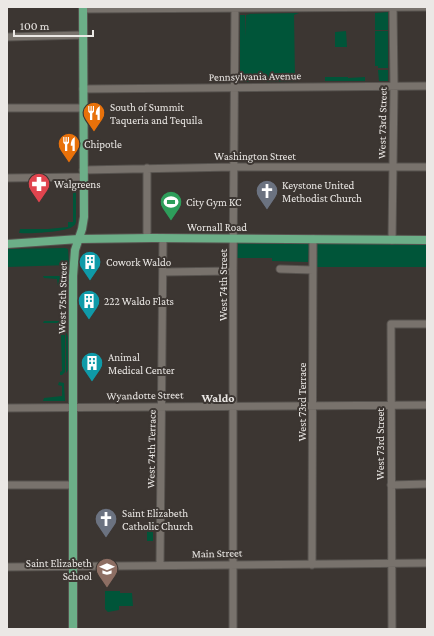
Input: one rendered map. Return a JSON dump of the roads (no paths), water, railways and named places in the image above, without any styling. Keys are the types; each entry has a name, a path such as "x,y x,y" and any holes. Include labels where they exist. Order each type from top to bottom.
{"main road":[{"name":"West 75th Street","path":"73,629 73,276 75,250 84,217 83,8"},
{"name":"Wornall Road","path":"7,244 79,239 147,238 427,240"}],"street":[{"name":"West 73rd Street","path":"392,240 394,86 393,7"},
{"path":"83,8 427,7"},
{"name":"West 74th Street","path":"233,629 235,8"},
{"path":"7,37 83,35"},
{"name":"Pennsylvania Avenue","path":"83,89 427,86"},
{"path":"7,108 83,108"},
{"name":"Washington Street","path":"7,178 147,168 427,167"},
{"path":"147,168 147,238"},
{"name":"West 74th Terrace","path":"160,565 163,238"},
{"name":"West 73rd Terrace","path":"312,565 313,239"},
{"path":"280,269 313,270"},
{"path":"163,272 233,271"},
{"name":"West 73rd Street","path":"392,629 391,324 427,324"},
{"name":"Wyandotte Street","path":"7,408 427,404"},
{"path":"392,485 427,484"},
{"path":"7,485 72,485"},
{"name":"Main Street","path":"7,566 427,563"}],"place":[{"name":"South of Summit Taqueria and Tequila","path":"94,132"},
{"name":"Chipotle","path":"69,164"},
{"name":"Walgreens","path":"39,204"},
{"name":"Keystone United Methodist Church","path":"267,210"},
{"name":"City Gym KC","path":"171,222"},
{"name":"Cowork Waldo","path":"90,282"},
{"name":"222 Waldo Flats","path":"89,320"},
{"name":"Animal Medical Center","path":"92,382"},
{"name":"Saint Elizabeth Catholic Church","path":"106,538"},
{"name":"Saint Elizabeth School","path":"107,588"}],"district":[{"name":"Waldo","path":"218,398"}]}
